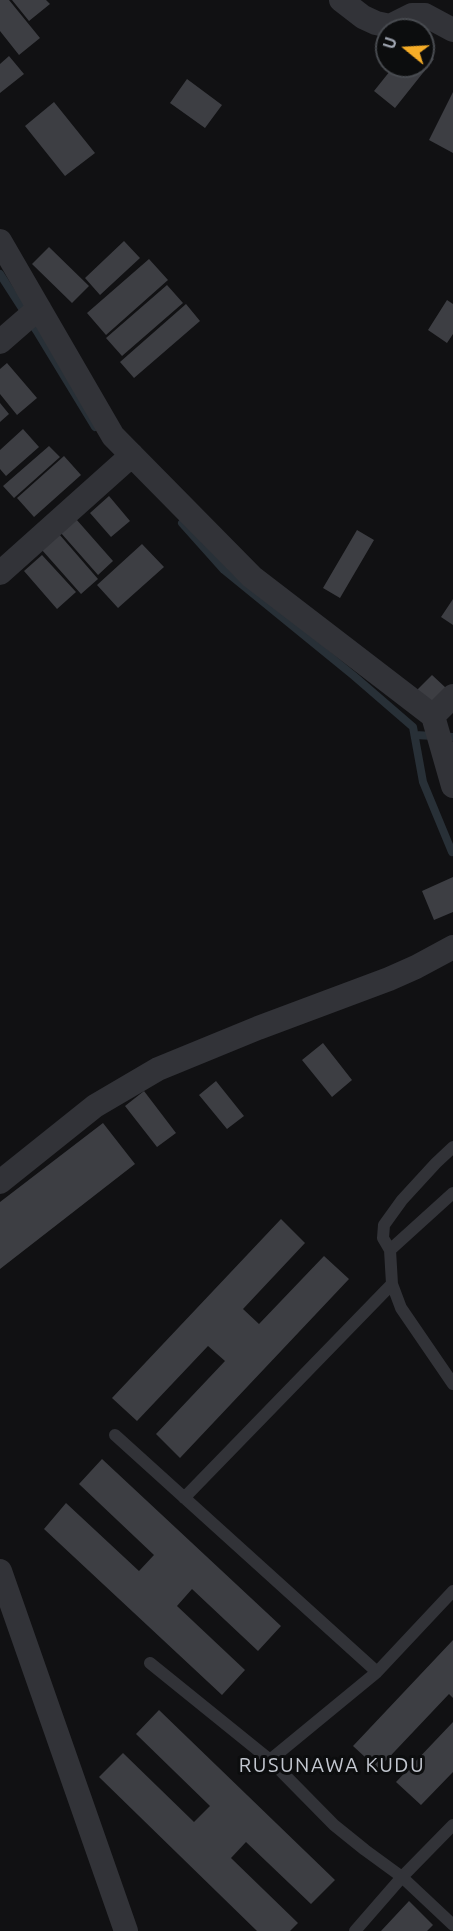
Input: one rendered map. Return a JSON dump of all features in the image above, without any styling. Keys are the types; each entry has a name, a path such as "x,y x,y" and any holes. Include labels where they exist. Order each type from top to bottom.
{"street":[{"path":"341,0 363,17 376,23 390,26 412,15 425,15 453,30"},
{"path":"0,241 113,435 252,577 433,716 453,786"},
{"path":"0,342 39,308"},
{"path":"0,573 132,455"},
{"path":"433,716 453,696"},
{"path":"0,1182 94,1106 158,1069 258,1028 389,979 453,947"},
{"path":"0,1571 126,1931"}],"lane":[{"path":"453,1147 435,1163 402,1200 384,1224 383,1238 390,1250 392,1284 401,1308 453,1384"},
{"path":"390,1250 453,1193"},
{"path":"184,1498 392,1284"},
{"path":"115,1435 377,1672"},
{"path":"270,1760 377,1672 453,1591"},
{"path":"150,1663 270,1760 334,1825 402,1877 453,1925"},
{"path":"355,1931 402,1877 453,1825"}],"building":[{"path":"0,0 9,0 40,38 19,55 0,31"},
{"path":"12,0 46,0 50,4 29,21"},
{"path":"9,56 24,74 0,93 0,64"},
{"path":"384,78 419,78 395,108 374,91"},
{"path":"187,79 222,105 205,128 170,103"},
{"path":"453,92 453,153 429,140"},
{"path":"54,102 95,153 65,176 25,126"},
{"path":"124,241 140,258 100,295 85,278"},
{"path":"49,247 89,286 72,303 32,264"},
{"path":"149,259 168,280 106,335 87,313"},
{"path":"167,285 183,303 122,356 106,338"},
{"path":"447,300 453,304 453,334 447,343 428,330"},
{"path":"186,304 200,321 134,378 120,362"},
{"path":"7,363 37,398 17,415 0,394 0,369"},
{"path":"0,403 9,414 0,422"},
{"path":"23,429 39,447 6,476 0,469 0,450"},
{"path":"49,446 60,457 14,498 3,486"},
{"path":"64,456 81,475 34,517 17,498"},
{"path":"109,496 130,521 111,537 90,513"},
{"path":"76,519 113,561 98,575 61,533"},
{"path":"357,530 374,540 340,598 323,588"},
{"path":"59,534 98,579 81,594 42,550"},
{"path":"142,544 164,567 118,608 97,585"},
{"path":"42,555 76,592 57,609 24,571"},
{"path":"453,599 453,625 441,617"},
{"path":"432,675 446,688 431,705 416,691"},
{"path":"453,877 453,912 434,920 422,891"},
{"path":"323,1043 352,1080 332,1097 302,1060"},
{"path":"216,1081 244,1116 227,1129 199,1095"},
{"path":"144,1091 176,1133 157,1147 125,1106"},
{"path":"103,1123 135,1164 0,1269 0,1202"},
{"path":"281,1219 305,1243 243,1309 259,1324 324,1256 349,1279 180,1458 156,1434 225,1361 208,1346 137,1421 112,1398"},
{"path":"102,1459 281,1626 258,1651 192,1589 177,1606 245,1670 222,1695 44,1529 66,1503 139,1571 154,1555 79,1484"},
{"path":"453,1640 453,1698 449,1694 378,1769 353,1746"},
{"path":"159,1710 335,1880 311,1904 246,1842 231,1858 298,1923 290,1931 257,1931 99,1777 123,1753 194,1822 210,1806 136,1734"},
{"path":"453,1722 453,1772 421,1805 396,1782"},
{"path":"409,1901 433,1925 427,1931 381,1931"}],"waterway":[{"path":"0,274 95,427"},
{"path":"182,523 224,570 413,727 423,782 452,852"},
{"path":"415,735 453,737"}],"district":[{"name":"RUSUNAWA KUDU","path":"332,1765"}]}
